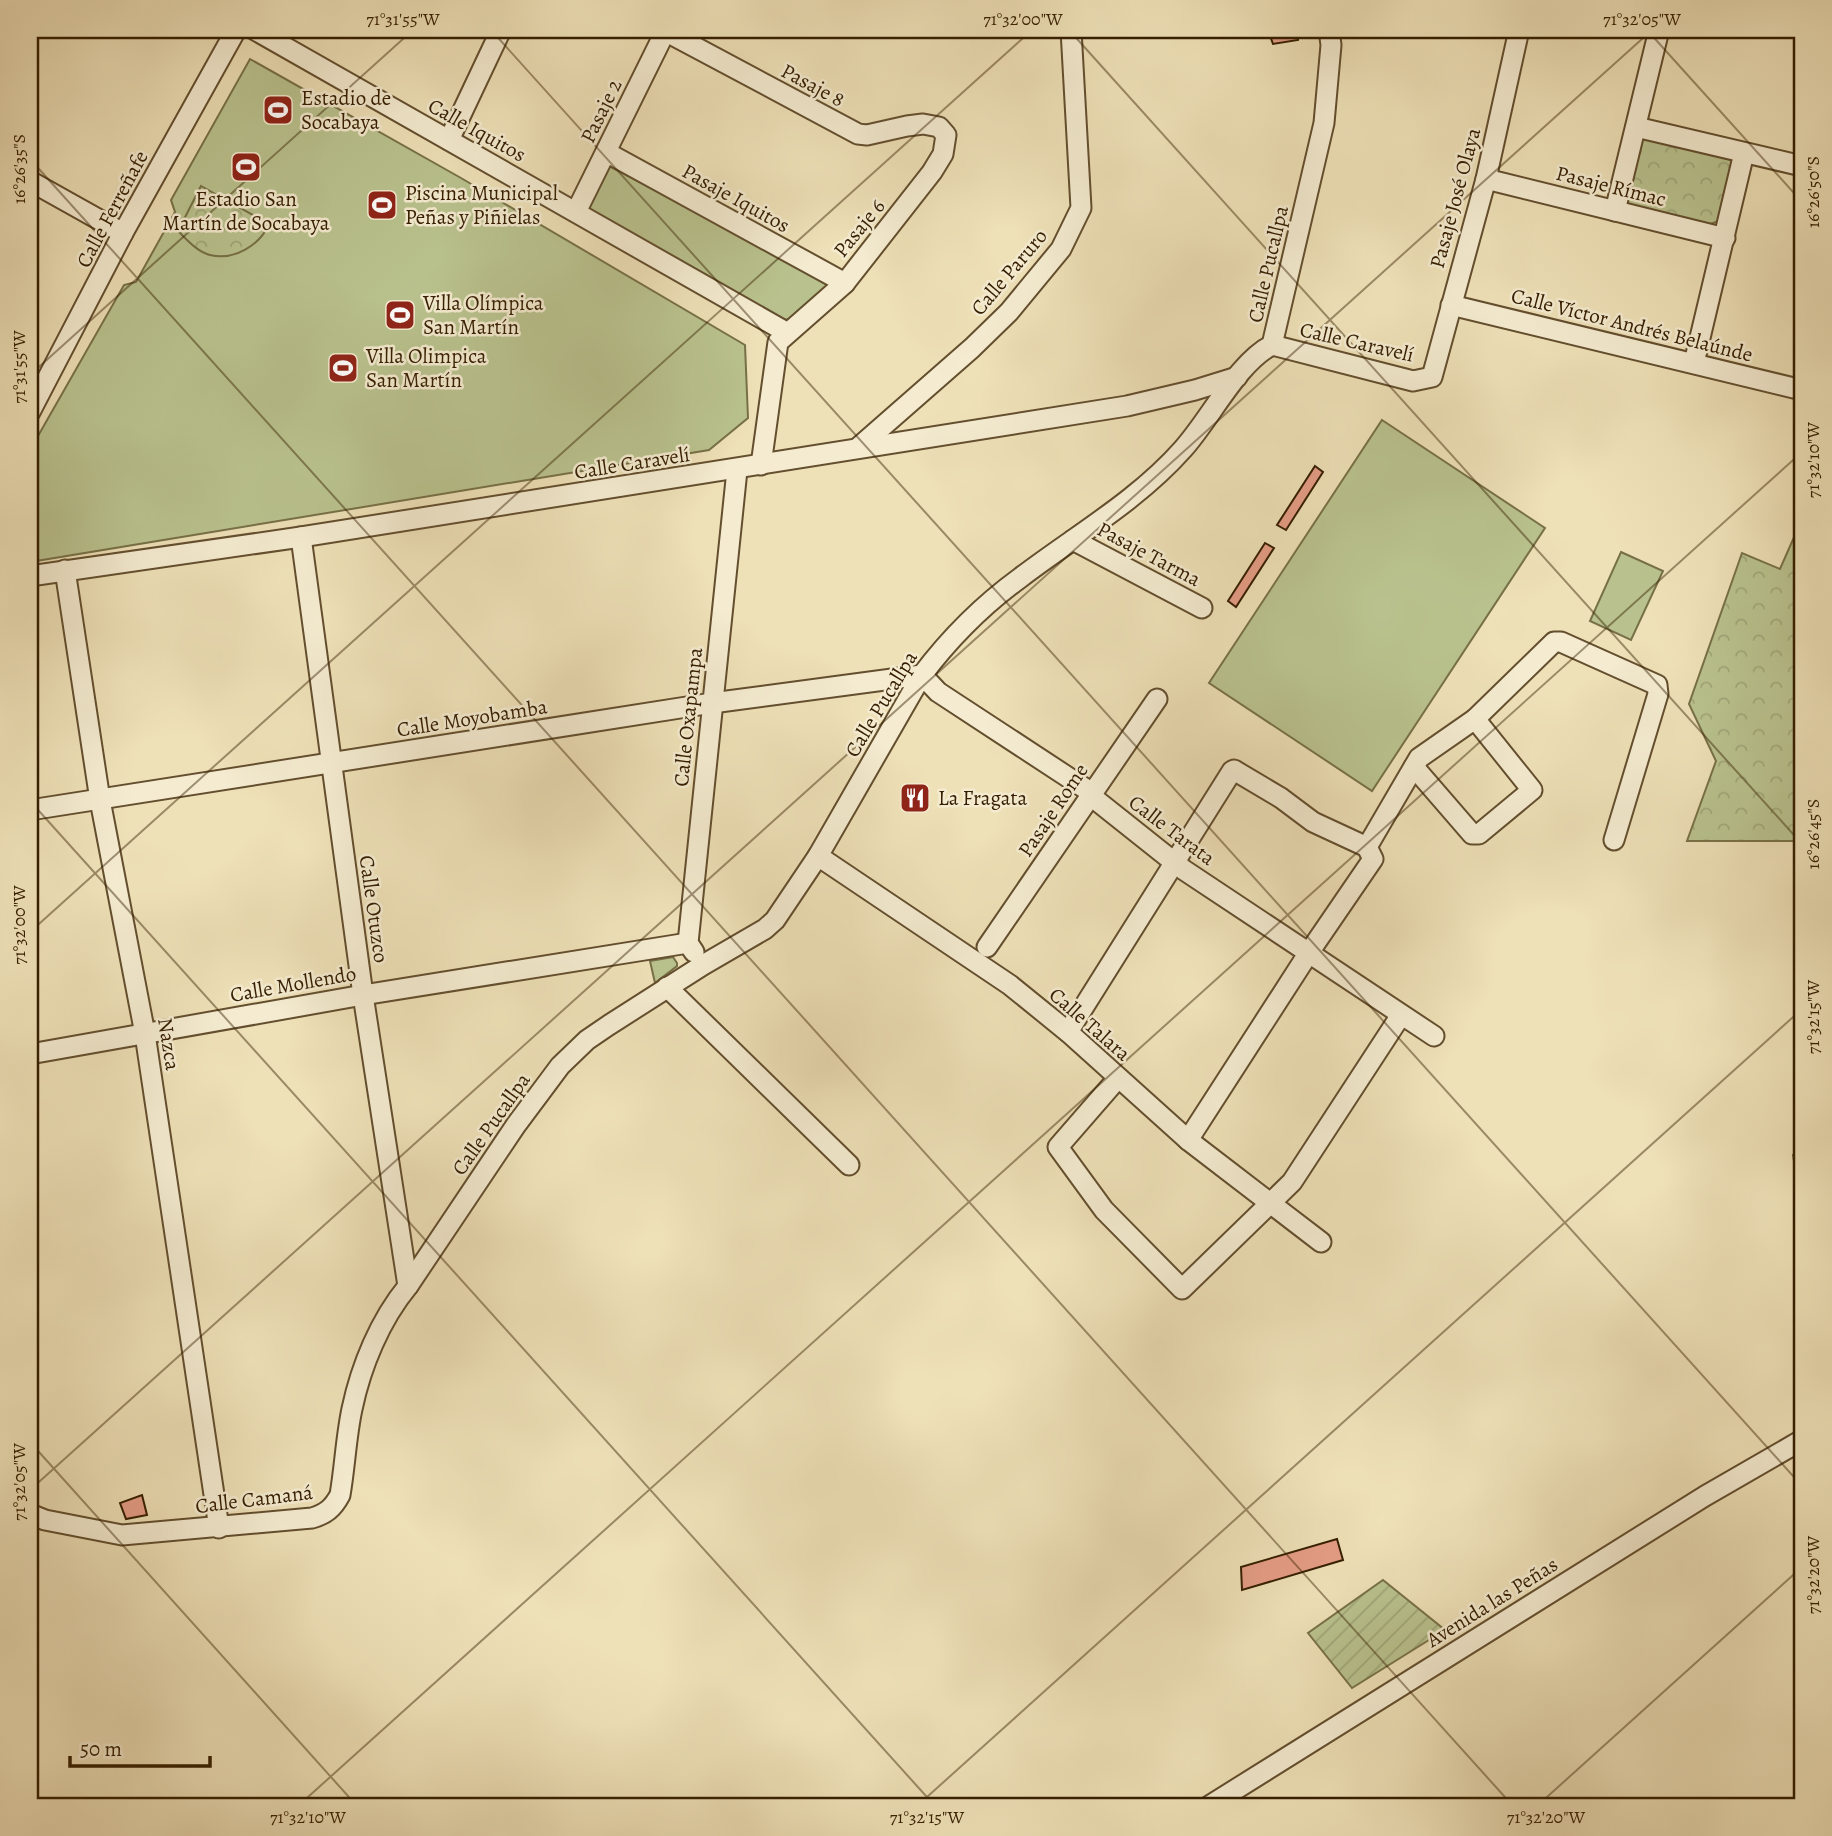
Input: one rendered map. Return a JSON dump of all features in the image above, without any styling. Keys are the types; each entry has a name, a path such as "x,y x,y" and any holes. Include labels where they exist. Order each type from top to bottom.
{"street":[{"name":"Calle Ferreñafe","path":"30,412 123,233 236,30"},
{"name":"Calle Iquitos","path":"255,30 786,332"},
{"path":"449,140 501,30"},
{"name":"Pasaje 8","path":"666,30 858,134 867,135 923,124 939,127 946,135"},
{"name":"Pasaje 2","path":"576,212 666,30"},
{"name":"Calle Paruro","path":"859,447 1009,312 1061,249 1081,208 1071,30"},
{"name":"Calle Pucallpa","path":"408,1286 516,1125 561,1066 587,1040 667,987 765,929 775,920 818,856 922,675 961,629 1020,578 1154,479 1206,423 1237,377 1258,352 1272,345 1324,123 1331,45 1329,30"},
{"name":"Pasaje José Olaya","path":"1432,377 1486,179 1519,30"},
{"path":"1615,211 1659,30"},
{"path":"1636,127 1802,166"},
{"name":"Pasaje 6","path":"786,332 845,283 932,173 943,153 946,135"},
{"name":"Pasaje Iquitos","path":"606,152 845,283"},
{"path":"1694,363 1744,153"},
{"name":"Pasaje Rímac","path":"1486,179 1725,238"},
{"path":"30,181 123,233"},
{"name":"Calle Víctor Andrés Belaúnde","path":"1451,305 1802,390"},
{"path":"761,464 778,342 786,332"},
{"name":"Calle Caravelí","path":"1272,345 1413,381 1432,377"},
{"name":"Calle Caravelí","path":"30,576 737,470 859,447 1127,406 1237,377"},
{"name":"Calle Oxapampa","path":"688,943 737,470"},
{"name":"Calle Otuzco","path":"301,537 363,995 408,1286"},
{"name":"Pasaje Tarma","path":"1073,540 1202,608"},
{"name":"Nazca","path":"65,570 100,800 145,1034 219,1528"},
{"path":"1367,848 1419,758 1475,719 1554,642 1561,642 1657,685 1658,694 1614,840"},
{"name":"Calle Moyobamba","path":"30,810 712,704 922,675"},
{"name":"Calle Tarata","path":"922,675 938,691 1086,789 1091,796 1175,863 1434,1036"},
{"name":"Pasaje Rome","path":"987,947 1157,699"},
{"path":"1414,767 1472,834 1479,834 1532,790 1475,719"},
{"path":"1068,1032 1234,771 1281,798 1313,822 1367,848 1373,859 1188,1140"},
{"name":"Calle Talara","path":"818,856 1010,985 1068,1032 1188,1140 1321,1242"},
{"path":"688,943 703,965"},
{"name":"Calle Mollendo","path":"30,1054 363,995 688,943"},
{"path":"667,987 849,1165"},
{"path":"1118,1077 1058,1147 1104,1210 1182,1289 1292,1182 1401,1015"},
{"name":"Calle Camaná","path":"30,1514 45,1520 122,1535 219,1528 312,1518 323,1514 335,1505 340,1495 351,1411 359,1382 394,1303 408,1286"},
{"name":"Avenida las Peñas","path":"1209,1806 1705,1496 1802,1440"}],"green space":[{"name":"Villa Olímpica San Martín","path":"250,59 461,178 745,345 748,418 709,450 30,562 30,450 124,285 136,282 175,212 171,200"},
{"path":"1646,134 1733,155 1721,220 1708,225 1629,205 1625,193 1636,139"},
{"path":"605,167 611,167 834,283 792,320 778,319 593,215 586,206"},
{"path":"201,186 269,224 265,232 253,245 228,256 210,255 197,249 179,229"},
{"path":"1382,420 1545,528 1372,791 1209,683"},
{"path":"1802,519 1802,841 1687,841 1716,761 1689,704 1742,553 1780,569"},
{"path":"1621,552 1663,571 1631,640 1590,621"},
{"path":"673,957 677,966 655,983 650,961"},
{"path":"1793,1155 1802,1155 1802,1212"},
{"path":"1383,1580 1445,1630 1352,1688 1308,1633"}],"building":[{"path":"1268,30 1298,30 1298,40 1273,44"},
{"path":"1315,466 1323,472 1286,530 1277,525"},
{"path":"1265,543 1274,548 1236,607 1228,601"},
{"path":"142,1495 147,1515 126,1519 120,1503"},
{"path":"1337,1539 1343,1560 1242,1590 1241,1567"}],"place":[{"name":"Estadio de Socabaya","path":"278,110"},
{"name":"Estadio San Martín de Socabaya","path":"246,167"},
{"name":"Piscina Municipal Peñas y Piñielas","path":"382,205"},
{"name":"Villa Olímpica San Martín","path":"400,315"},
{"name":"Villa Olimpica San Martín","path":"343,368"},
{"name":"La Fragata","path":"915,798"}]}
